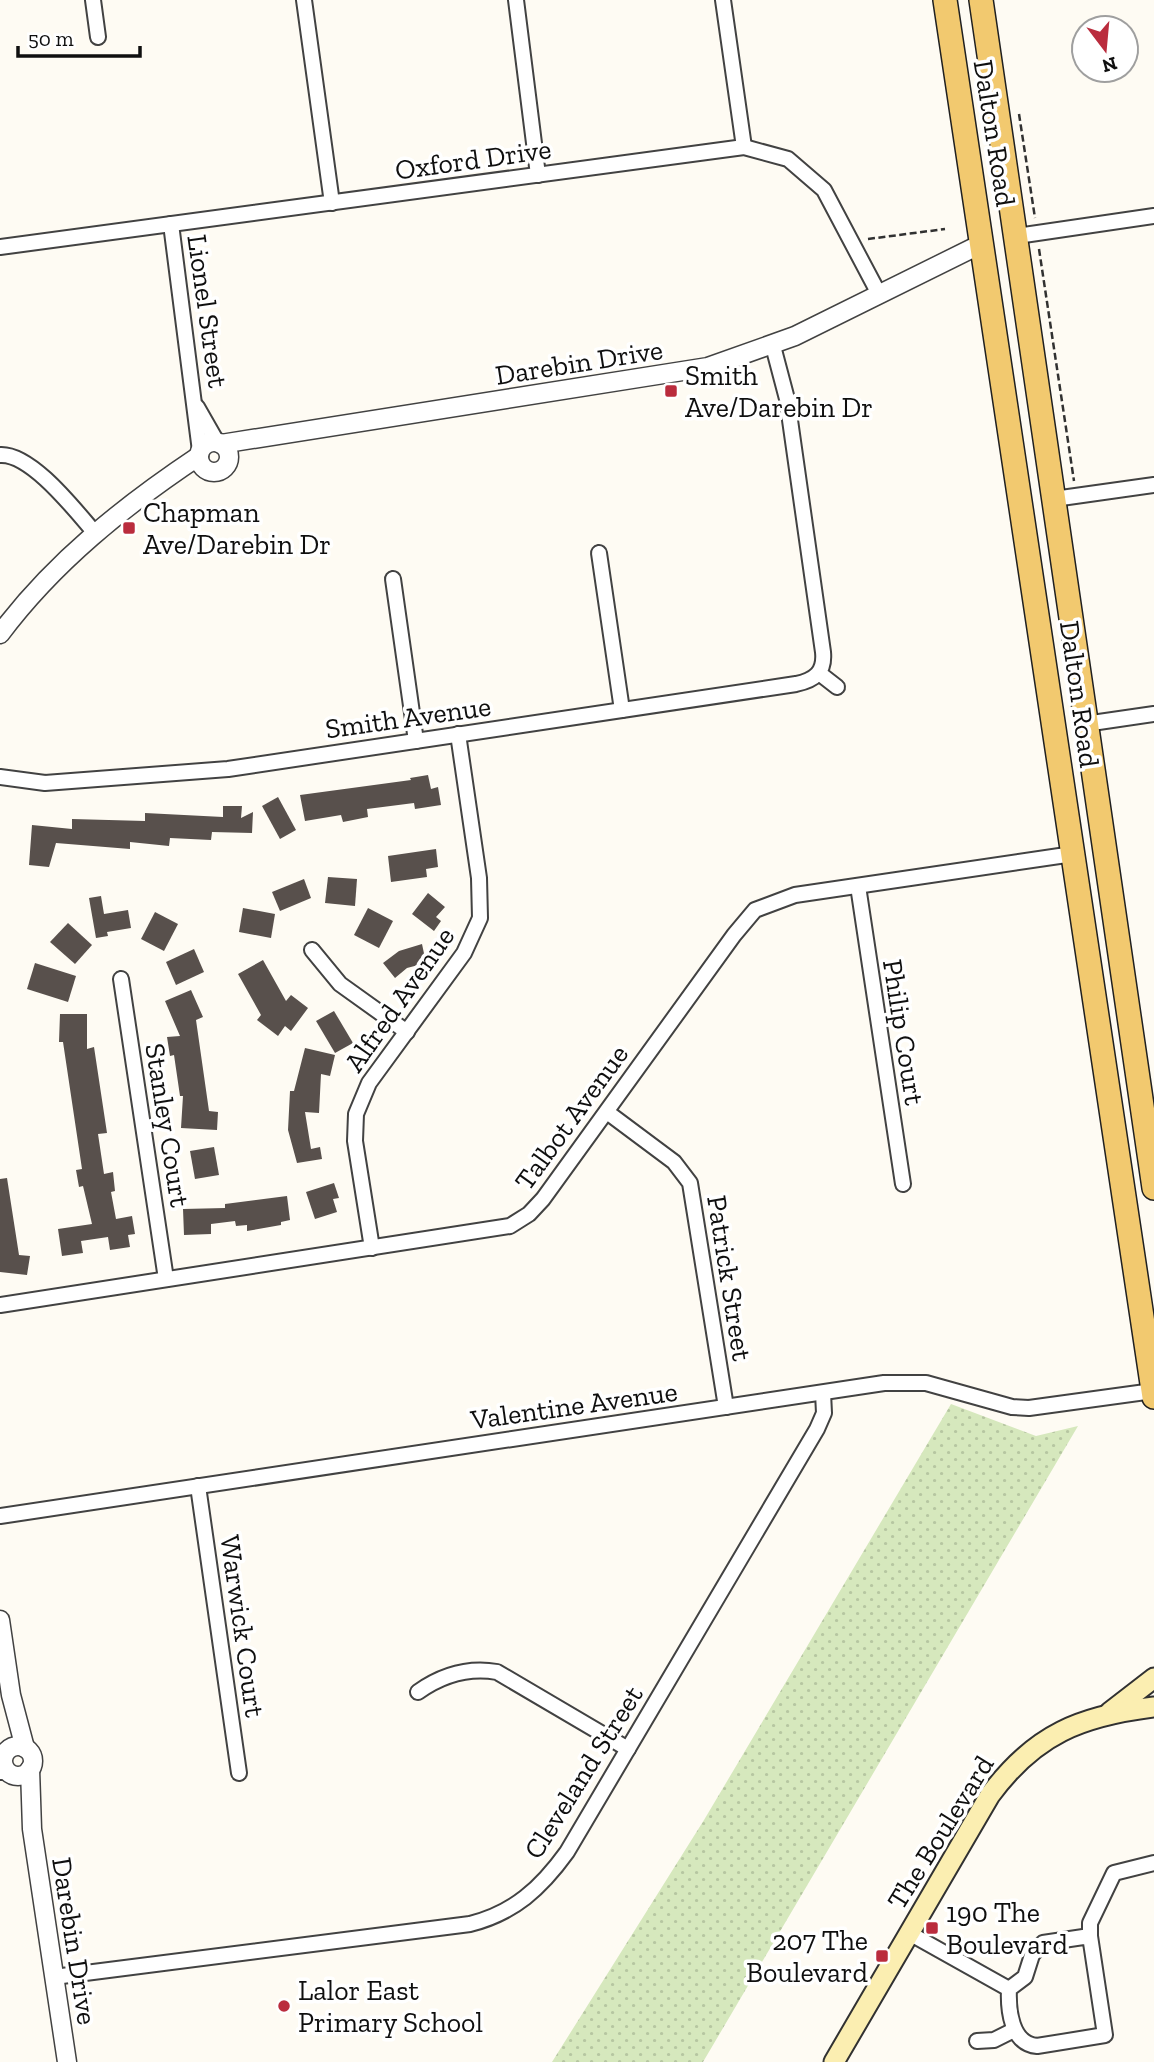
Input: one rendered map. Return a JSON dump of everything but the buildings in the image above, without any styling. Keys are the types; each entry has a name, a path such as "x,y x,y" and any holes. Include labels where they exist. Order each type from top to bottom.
{"main road":[{"name":"Dalton Road","path":"945,0 1154,1397"},
{"name":"Dalton Road","path":"981,0 1154,1188"},
{"path":"983,243 1017,236"},
{"path":"1055,729 1085,724"},
{"path":"1109,1713 1154,1678"},
{"name":"The Boulevard","path":"834,2062 990,1795 1017,1762 1066,1728 1109,1713 1154,1707"}],"street":[{"path":"93,0 98,37"},
{"path":"304,0 332,202"},
{"path":"516,0 538,175"},
{"path":"723,0 744,147"},
{"name":"Oxford Drive","path":"0,247 744,147 788,159 824,190 879,294"},
{"path":"1017,236 1154,216"},
{"name":"Lionel Street","path":"171,224 196,405 194,419 202,459"},
{"name":"Darebin Drive","path":"219,443 284,436 671,374 736,359 773,346 983,243"},
{"path":"773,346 787,399 823,652 819,673 837,687"},
{"name":"Lionel Street","path":"196,405 219,443"},
{"name":"Darebin Drive","path":"228,462 284,436"},
{"path":"0,634 40,584 95,533 202,459 207,444 219,443 227,450 228,462 219,470 202,459"},
{"path":"0,455 9,455 33,468 95,533"},
{"path":"1054,499 1154,485"},
{"path":"599,553 622,710"},
{"path":"393,579 416,741"},
{"name":"Smith Avenue","path":"0,777 34,783 181,773 796,684 819,673"},
{"path":"1085,724 1154,714"},
{"name":"Alfred Avenue","path":"372,1248 355,1141 356,1114 369,1083 464,953 480,918 479,878 458,734"},
{"name":"Talbot Avenue","path":"0,1305 494,1231 520,1221 543,1199 734,934 755,910 779,898 1073,854"},
{"name":"Philip Court","path":"858,886 903,1184"},
{"path":"312,950 340,985 407,1032"},
{"name":"Stanley Court","path":"121,979 166,1279"},
{"name":"Patrick Street","path":"607,1112 674,1162 690,1183 726,1407"},
{"name":"Valentine Avenue","path":"0,1516 909,1381 951,1387 991,1402 1029,1408 1153,1391"},
{"name":"Cleveland Street","path":"54,1977 443,1928 487,1919 512,1908 551,1875 628,1749 822,1420 823,1393"},
{"name":"Warwick Court","path":"198,1486 239,1773"},
{"name":"Darebin Drive","path":"0,1620 11,1695 8,1762 32,1829"},
{"path":"418,1692 445,1676 473,1671 497,1672 628,1749"},
{"name":"Darebin Drive","path":"8,1762 32,1755 32,1829 67,2062"},
{"path":"1009,1989 1014,2030 1032,2045 1105,2035 1090,1923 1114,1873 1154,1863"},
{"path":"909,1933 1009,1989"},
{"path":"1009,1989 1025,1976 1032,1955 1043,1943 1090,1936"},
{"path":"977,2041 994,2040 1014,2030"}],"path":[{"path":"868,239 945,229"}],"green space":[{"path":"951,1404 1036,1436 1078,1426 703,2062 552,2062 704,1820"}],"place":[{"name":"Smith Ave/Darebin Dr","path":"671,391"},
{"name":"Chapman Ave/Darebin Dr","path":"129,528"},
{"name":"190 The Boulevard","path":"932,1928"},
{"name":"207 The Boulevard","path":"882,1956"},
{"name":"Lalor East Primary School","path":"284,2006"}]}
